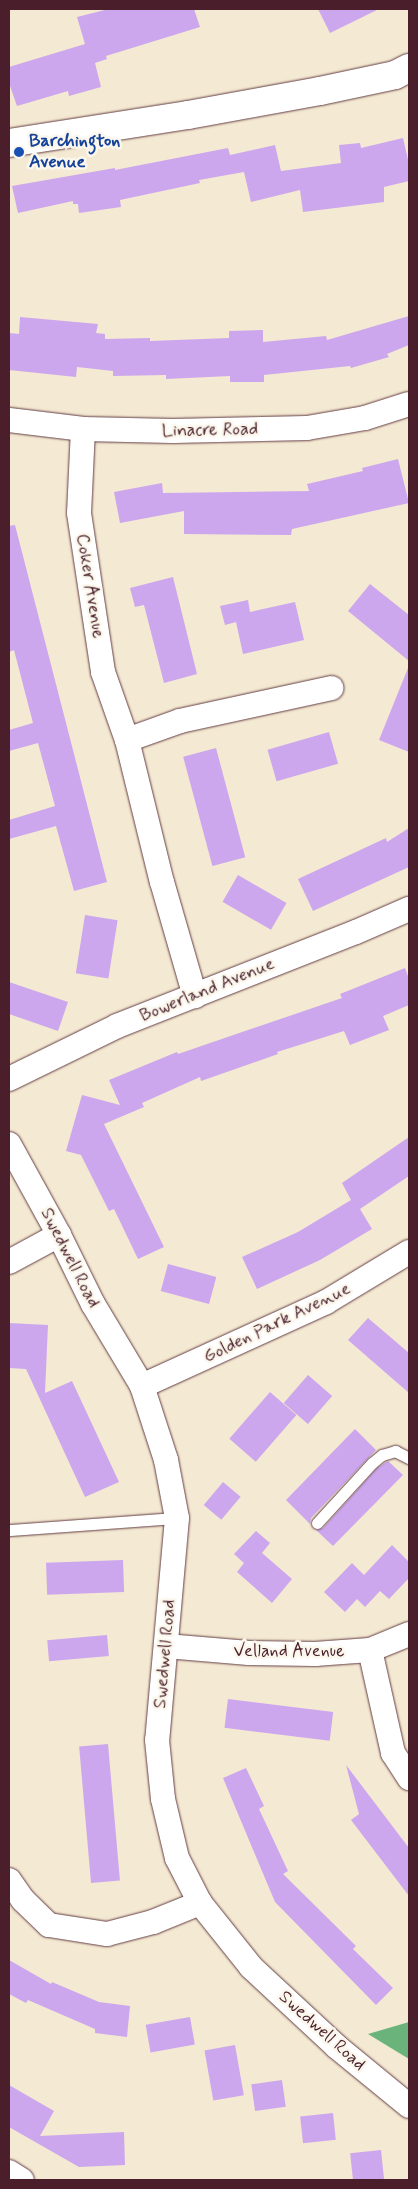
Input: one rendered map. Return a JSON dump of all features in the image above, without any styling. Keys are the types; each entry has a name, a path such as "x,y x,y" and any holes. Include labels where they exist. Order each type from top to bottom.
{"street":[{"path":"9,144 320,91 395,75 409,68"},
{"name":"Linacre Road","path":"9,420 82,429 173,431 307,428 365,418 409,404"},
{"name":"Coker Avenue","path":"82,429 79,513 104,672 127,740 162,882 195,996"},
{"path":"127,740 180,721 331,688"},
{"name":"Bowerland Avenue","path":"9,1078 117,1026 409,909"},
{"name":"Swedwell Road","path":"9,1144 59,1235 93,1304 142,1386 166,1460 177,1518 157,1740 163,1799 177,1858 200,1904 251,1966 337,2047 409,2106"},
{"path":"9,1262 59,1235"},
{"name":"Golden Park Avenue","path":"142,1386 326,1302 409,1252"},
{"name":"Velland Avenue","path":"166,1646 296,1654 370,1650 409,1634"},
{"path":"370,1650 393,1754 409,1778"},
{"path":"9,1880 23,1900 49,1925 107,1934 153,1922 200,1904"},
{"path":"9,2172 22,2180"}],"lane":[{"path":"317,1522 372,1462 382,1455 394,1451 409,1458"},
{"path":"9,1530 177,1518"}],"green space":[{"path":"409,2022 409,2059 368,2034"}],"building":[{"path":"109,9 194,9 200,27 106,56 107,59 95,63 101,87 69,96 68,91 17,106 9,83 9,67 85,44 77,17"},
{"path":"318,9 379,9 330,33"},
{"path":"403,138 409,164 409,181 384,187 384,202 303,212 300,190 251,202 244,172 199,180 200,183 120,200 121,207 79,213 78,204 73,204 73,201 18,213 12,186 115,168 115,170 228,148 230,155 275,145 281,171 341,163 339,145 360,143 361,148"},
{"path":"409,316 409,345 387,354 389,357 351,368 350,366 264,375 264,382 230,382 230,376 166,379 166,375 113,376 113,371 77,367 76,377 9,370 9,333 19,334 20,317 98,324 96,333 105,334 105,339 150,338 150,341 229,338 229,331 263,330 263,342 326,336 327,340"},
{"path":"398,459 409,503 292,529 291,535 184,534 184,511 120,523 114,492 162,483 163,493 309,491 307,484 363,471 362,468"},
{"path":"15,525 107,882 74,891 56,826 9,839 9,820 55,806 38,743 9,751 9,730 33,723 14,650 9,652 9,526"},
{"path":"173,577 197,674 164,683 144,605 135,607 130,588"},
{"path":"370,584 409,615 409,661 348,611"},
{"path":"248,600 250,612 295,602 304,640 243,654 236,622 225,625 220,606"},
{"path":"409,668 409,752 379,740"},
{"path":"329,732 338,764 277,781 267,750"},
{"path":"216,748 245,857 212,866 183,757"},
{"path":"409,828 409,867 313,911 298,879 386,838 387,842"},
{"path":"238,875 286,903 271,930 223,902"},
{"path":"85,915 118,920 108,978 76,973"},
{"path":"405,968 409,979 409,1005 383,1016 389,1030 350,1045 344,1031 277,1052 278,1054 201,1081 200,1077 142,1103 144,1107 104,1124 164,1247 138,1259 114,1209 109,1211 81,1155 66,1151 82,1095 120,1105 109,1080 177,1052 178,1054 342,998 340,994"},
{"path":"9,982 68,1002 58,1031 9,1014"},
{"path":"409,1137 409,1176 360,1209 372,1229 320,1260 257,1289 242,1257 298,1232 351,1200 342,1183"},
{"path":"168,1264 216,1277 209,1304 161,1291"},
{"path":"368,1318 409,1353 409,1393 348,1340"},
{"path":"9,1323 48,1325 45,1393 72,1381 119,1482 85,1497 26,1369 9,1368"},
{"path":"308,1375 332,1396 308,1424 284,1403"},
{"path":"270,1392 296,1415 256,1462 229,1439"},
{"path":"355,1429 376,1450 311,1518 310,1524 286,1500"},
{"path":"388,1461 403,1475 333,1546 316,1530 323,1528 377,1468"},
{"path":"223,1482 241,1497 221,1520 204,1505"},
{"path":"256,1531 270,1543 262,1553 292,1579 272,1603 237,1572 244,1563 234,1554"},
{"path":"392,1545 409,1562 409,1578 389,1599 380,1591 365,1607 357,1599 345,1612 324,1592 352,1563 364,1575"},
{"path":"123,1560 124,1592 47,1595 46,1563"},
{"path":"107,1635 109,1656 49,1661 47,1640"},
{"path":"228,1699 333,1712 330,1741 224,1728"},
{"path":"108,1744 120,1880 91,1883 79,1747"},
{"path":"346,1765 409,1848 409,1896 351,1820 359,1814"},
{"path":"246,1768 264,1806 259,1809 288,1871 283,1874 356,1946 353,1949 393,1988 376,2005 275,1902 223,1778"},
{"path":"9,1960 51,1984 52,1982 99,2002 130,2006 127,2037 95,2033 95,2029 28,2000 26,2003 9,1994"},
{"path":"190,2017 195,2045 151,2052 146,2025"},
{"path":"235,2045 244,2095 213,2101 204,2050"},
{"path":"282,2080 286,2107 255,2111 251,2084"},
{"path":"9,2085 54,2111 40,2136 124,2132 125,2165 79,2167 9,2127"},
{"path":"333,2113 336,2140 303,2143 300,2116"},
{"path":"381,2150 384,2180 353,2180 350,2153"}],"place":[{"name":"Barchington Avenue","path":"19,152"}]}
